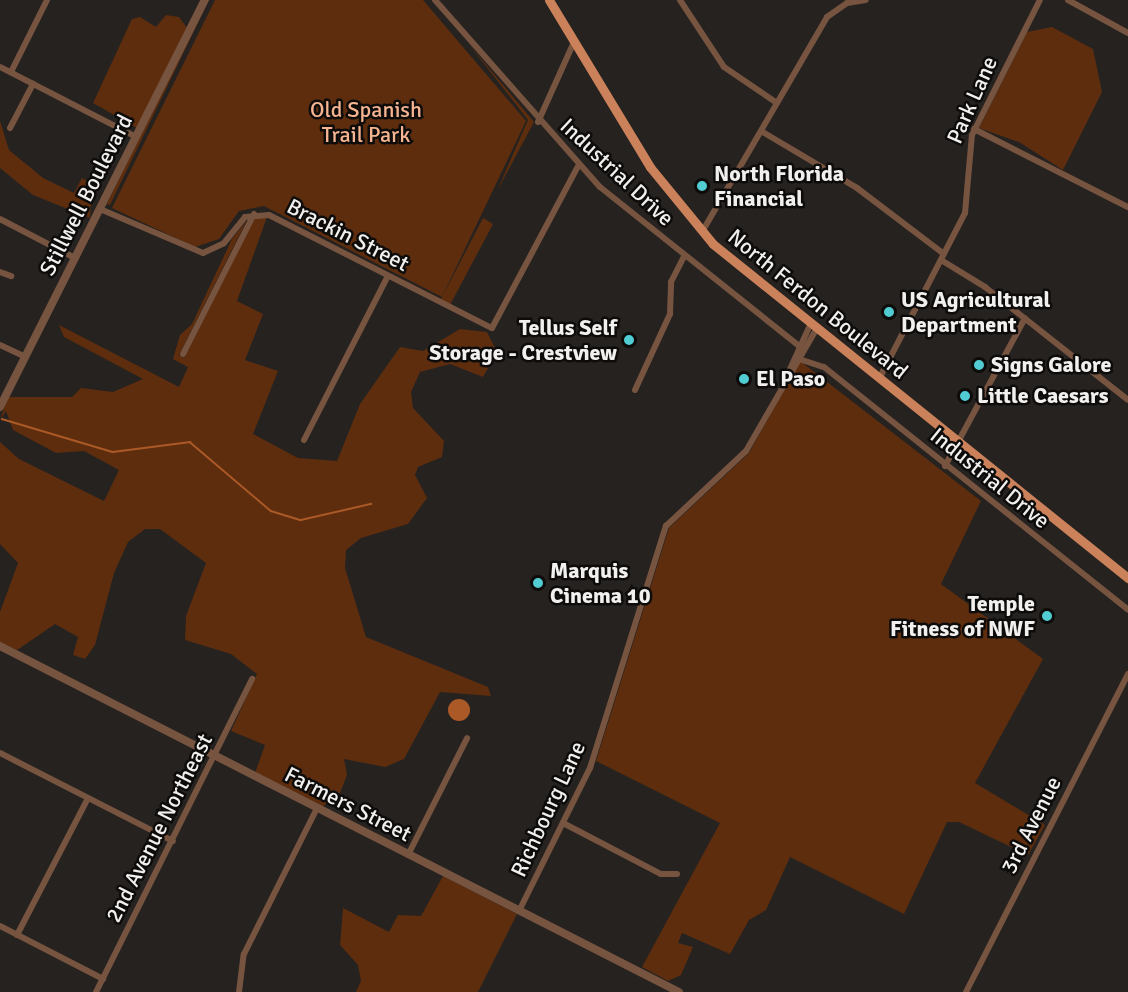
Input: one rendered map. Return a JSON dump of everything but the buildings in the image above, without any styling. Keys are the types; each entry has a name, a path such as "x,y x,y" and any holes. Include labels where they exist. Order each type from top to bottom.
{"main road":[{"name":"North Ferdon Boulevard","path":"549,0 656,176 702,232 813,327 1128,578"}],"street":[{"path":"11,72 47,0"},
{"name":"Stillwell Boulevard","path":"0,407 205,0"},
{"name":"Industrial Drive","path":"435,0 578,166 684,257 799,346"},
{"path":"680,0 724,67 777,103"},
{"path":"702,232 827,17 847,3 866,0"},
{"name":"Park Lane","path":"879,380 968,204 966,157 974,129 1040,0"},
{"path":"1068,0 1128,33"},
{"path":"538,122 574,42"},
{"path":"0,67 136,137"},
{"path":"10,128 33,84"},
{"path":"974,129 1128,207"},
{"path":"761,131 857,188 1128,400"},
{"name":"Brackin Street","path":"100,209 203,253 224,243 241,220 254,214 269,215 492,328 508,302 578,166"},
{"path":"183,354 254,214"},
{"path":"0,219 75,258"},
{"path":"635,390 670,314 671,282 684,257"},
{"path":"0,272 11,276"},
{"path":"304,440 388,276"},
{"path":"945,466 960,445 1025,318"},
{"name":"Richbourg Lane","path":"519,911 596,752 663,532 678,511 746,451 786,378 799,346 813,327"},
{"name":"Richbourg Lane","path":"786,378 800,359 813,327"},
{"path":"0,345 24,356"},
{"name":"Industrial Drive","path":"800,359 824,367 1128,610"},
{"name":"Farmers Street","path":"0,646 679,992"},
{"name":"3rd Avenue","path":"966,992 1128,674"},
{"name":"2nd Avenue Northeast","path":"96,992 216,756 252,679"},
{"path":"408,855 467,738"},
{"path":"0,755 173,841"},
{"path":"17,935 88,798"},
{"path":"239,992 244,954 317,808"},
{"path":"563,823 652,870 677,874"},
{"path":"0,926 103,979"}],"green space":[{"path":"209,0 110,205 107,204 153,109"},
{"name":"Old Spanish Trail Park","path":"215,0 423,0 526,121 442,297 264,206 239,211 219,239 195,247 112,208"},
{"path":"166,15 179,17 187,28 137,128 93,103 132,19 140,17 156,27"},
{"path":"1052,27 1093,49 1102,92 1063,170 1019,142 979,128 1027,32"},
{"path":"468,43 534,122 497,191 528,120"},
{"path":"0,121 9,150 43,178 74,193 82,178 92,184 90,218 33,195 0,168"},
{"path":"256,216 267,217 237,301 263,314 245,360 278,371 253,434 298,458 337,461 360,404 400,347 423,351 460,329 487,332 497,352 483,377 450,364 420,372 411,392 413,408 444,441 442,457 418,467 415,475 427,498 408,524 361,538 346,550 345,568 366,637 488,687 491,696 440,692 404,759 385,767 344,759 347,775 340,793 322,807 255,773 265,745 231,731 257,674 231,654 185,640 186,616 206,563 160,529 145,529 128,542 114,573 95,645 85,659 73,655 78,637 55,624 17,650 0,642 0,612 18,563 0,544 0,442 19,459 104,501 119,470 84,451 56,453 13,430 6,411 0,420 8,397 72,397 81,388 113,392 143,379 64,337 59,325 179,387 188,367 173,359 180,335 192,324 232,239 247,220 179,355 184,358"},
{"path":"483,218 493,224 450,305 334,245 441,299"},
{"path":"800,361 981,501 941,584 1043,659 975,783 1045,825 1028,855 959,822 947,822 904,914 790,857 766,910 749,920 730,954 682,933 678,943 693,947 681,975 668,981 642,967 720,823 596,761 669,528 749,453"},
{"path":"443,876 517,914 478,992 356,992 361,981 358,965 340,945 343,908 389,932 398,915 421,916"}],"shaded area":[{"path":"459,699 467,702 470,710 467,718 459,721 451,718 448,710 451,702"}],"waterway":[{"path":"2,419 113,452 190,442 271,511 301,520 371,504"}],"place":[{"name":"North Florida Financial","path":"702,186"},
{"name":"US Agricultural Department","path":"889,312"},
{"name":"Tellus Self Storage - Crestview","path":"629,340"},
{"name":"Signs Galore","path":"979,365"},
{"name":"El Paso","path":"744,379"},
{"name":"Little Caesars","path":"965,396"},
{"name":"Marquis Cinema 10","path":"538,583"},
{"name":"Temple Fitness of NWF","path":"1047,616"}]}
